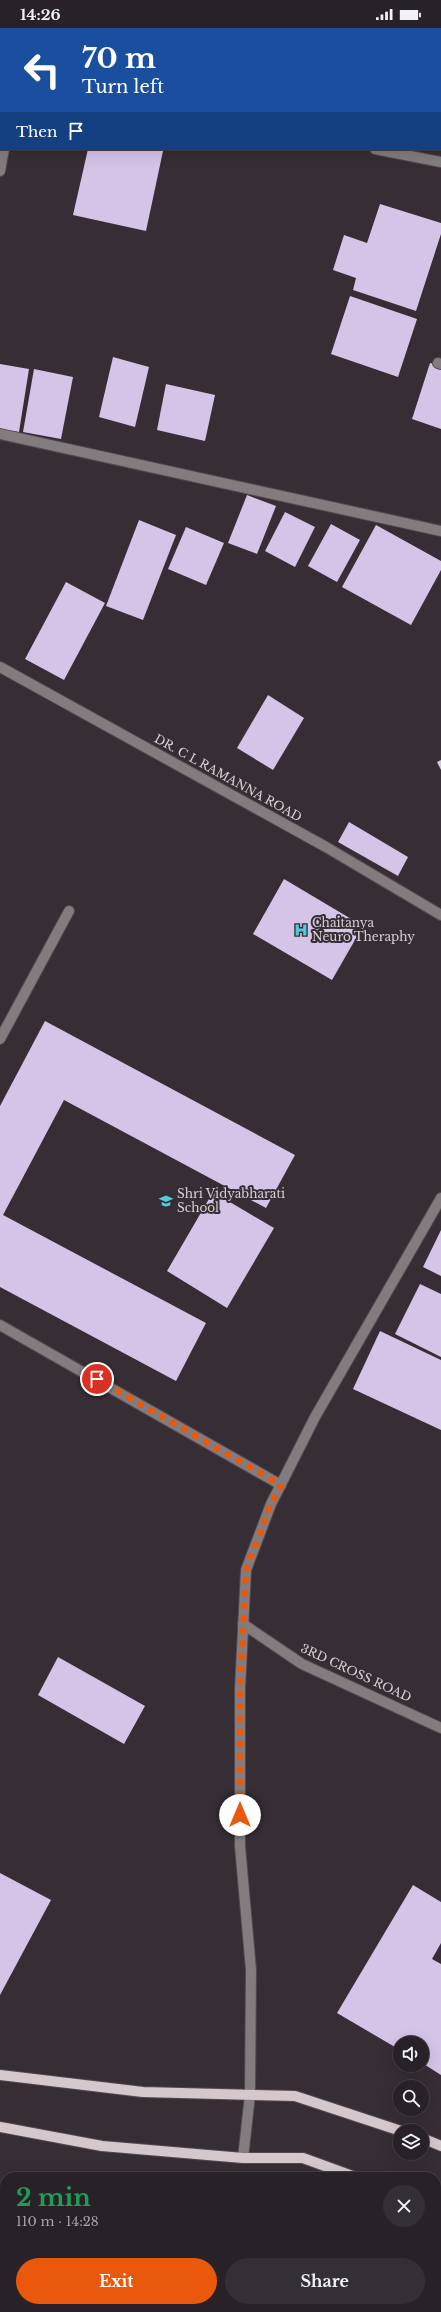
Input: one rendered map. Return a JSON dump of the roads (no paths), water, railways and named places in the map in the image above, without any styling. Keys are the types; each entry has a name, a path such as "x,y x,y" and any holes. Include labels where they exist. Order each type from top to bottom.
{"main road":[{"path":"0,2075 143,2092 295,2096 393,2128"},
{"path":"0,2126 102,2146 242,2158 303,2158 341,2172"},
{"path":"429,2141 441,2146"}],"street":[{"path":"0,171 4,150"},
{"path":"380,150 441,162"},
{"path":"0,434 441,531"},
{"name":"DR. C L RAMANNA ROAD","path":"0,667 326,847 441,915"},
{"path":"0,1039 69,911"},
{"path":"242,2158 250,2095 251,1970 240,1846 240,1688 246,1570 271,1504 315,1417 441,1198"},
{"path":"0,1325 281,1485"},
{"name":"3RD CROSS ROAD","path":"243,1624 302,1664 441,1728"}],"place":[{"name":"Chaitanya Neuro Theraphy","path":"301,930"},
{"name":"Shri Vidyabharati School","path":"166,1201"}]}
